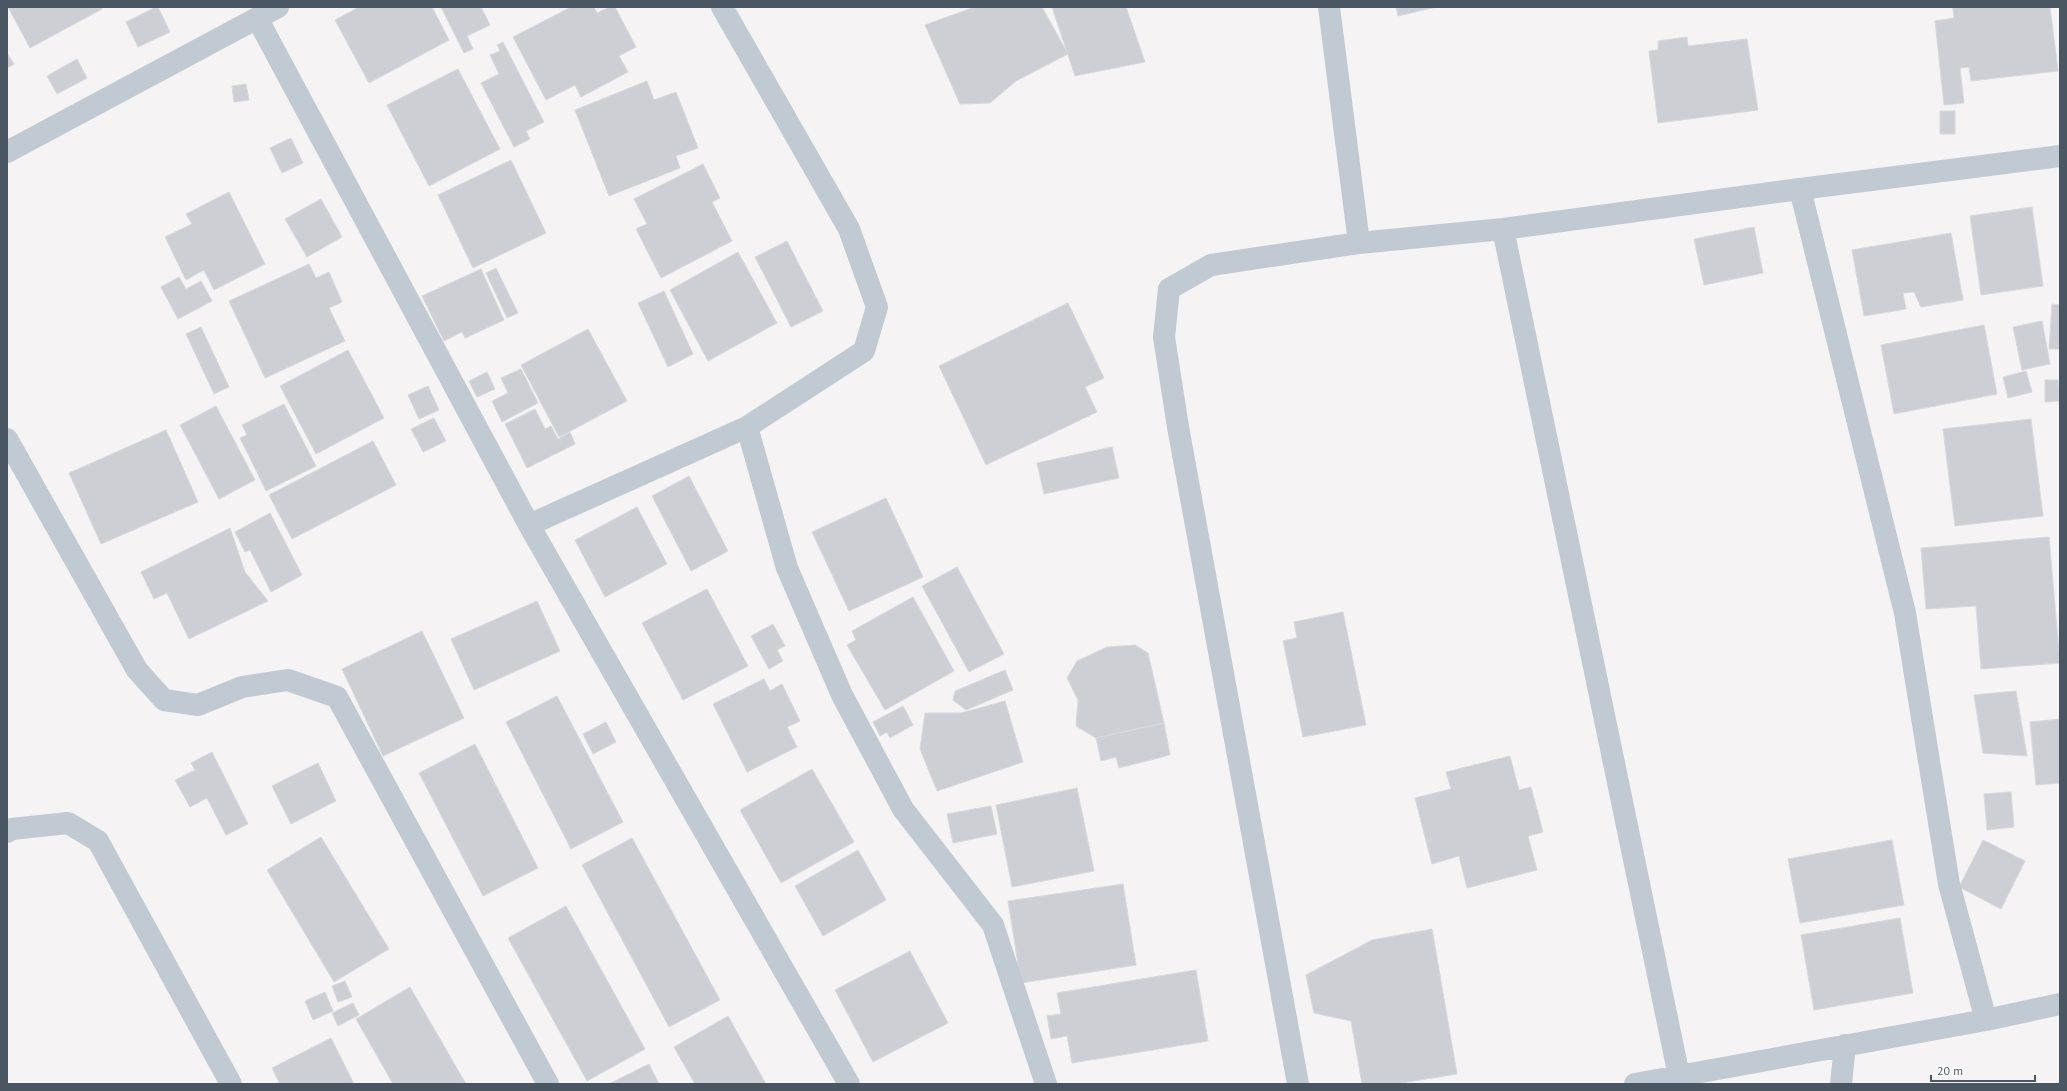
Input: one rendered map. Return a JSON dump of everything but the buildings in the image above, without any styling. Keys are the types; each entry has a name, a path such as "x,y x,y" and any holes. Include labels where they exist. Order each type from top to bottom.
{"street":[{"path":"7,152 278,7"},
{"path":"529,526 747,427 864,351 877,307 849,229 722,7"},
{"path":"1329,7 1359,243"},
{"path":"257,18 529,526 849,1084"},
{"path":"1298,1084 1178,427 1164,337 1168,289 1211,265 1359,243 1503,230 1800,189 2060,156"},
{"path":"1800,189 1905,613 1949,884 1986,1020"},
{"path":"1503,230 1679,1076"},
{"path":"747,427 787,568 842,695 903,809 993,926 1046,1084"},
{"path":"7,439 137,670 164,700 198,705 242,687 288,680 336,697 548,1084"},
{"path":"7,832 12,829 68,823 98,841 231,1084"},
{"path":"1635,1084 1986,1020 2060,1004"},
{"path":"1841,1084 1845,1045"}]}
